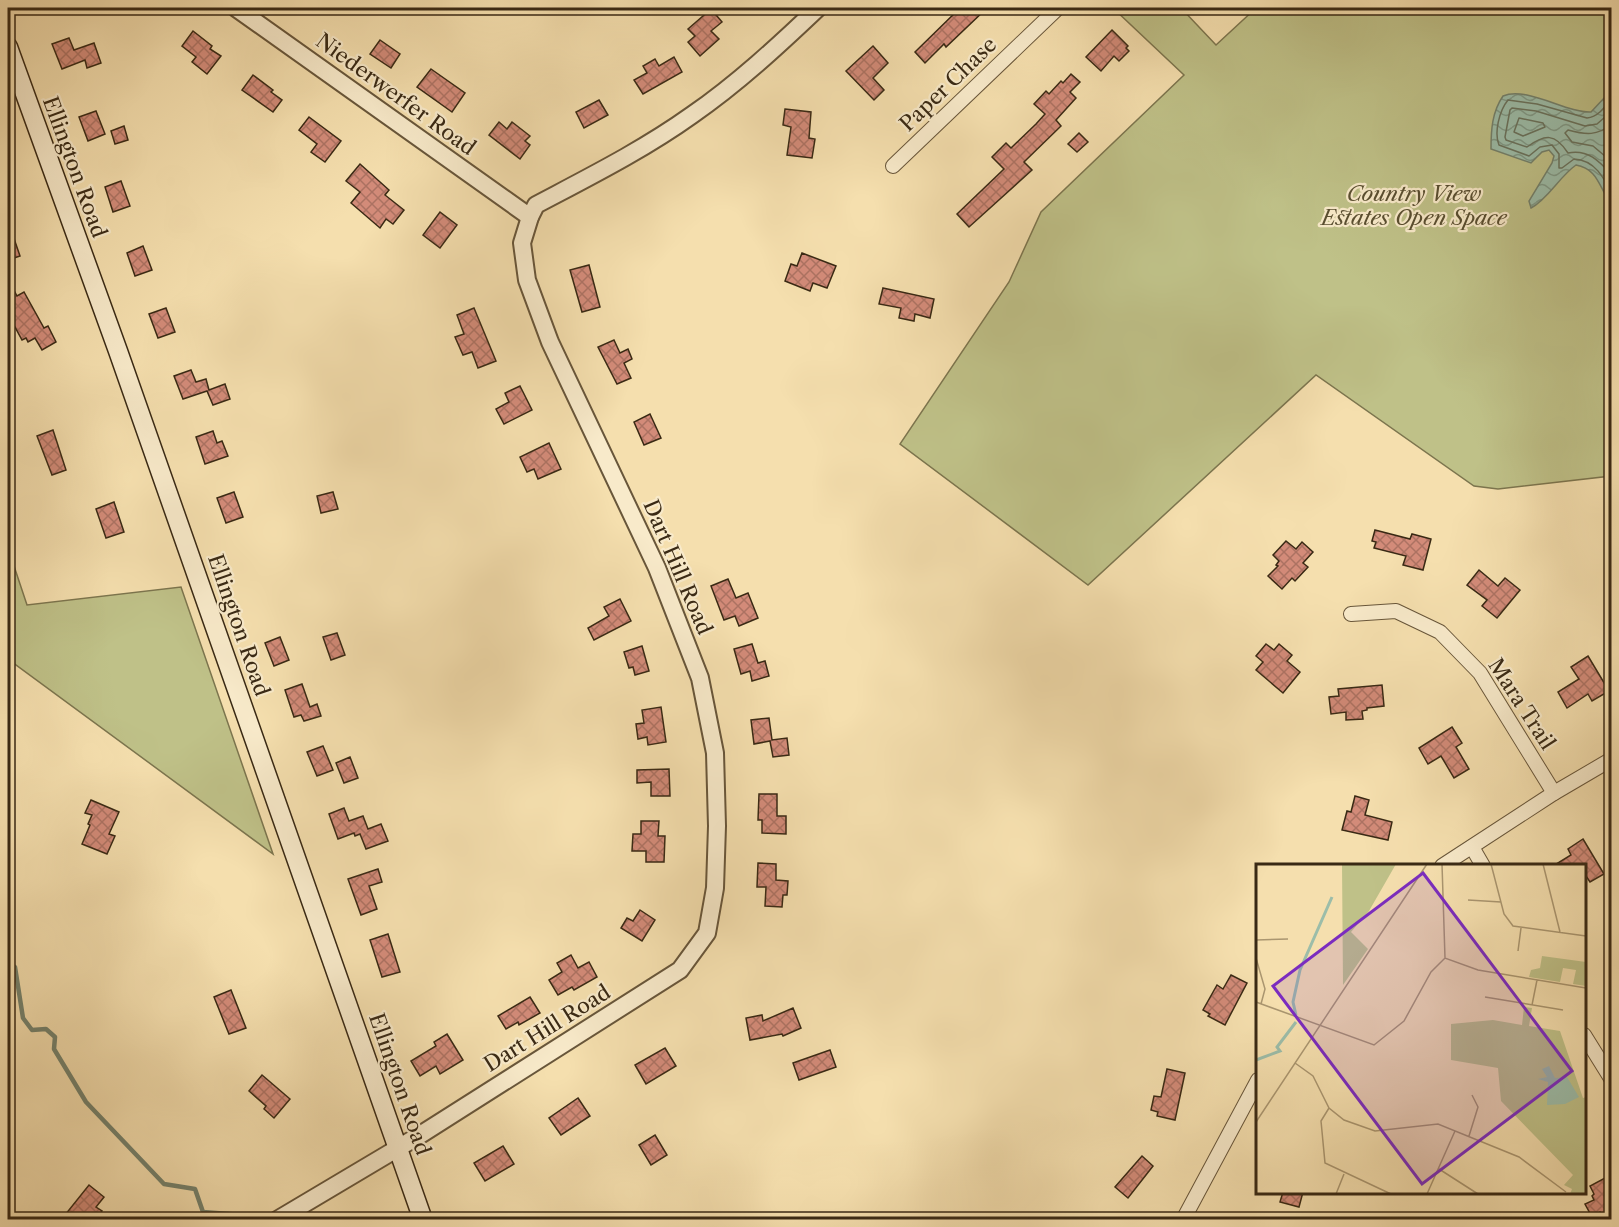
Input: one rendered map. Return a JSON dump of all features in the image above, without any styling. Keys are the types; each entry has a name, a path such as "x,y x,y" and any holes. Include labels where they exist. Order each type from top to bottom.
{"main road":[{"name":"Ellington Road","path":"8,47 122,363 423,1220"}],"street":[{"name":"Niederwerfer Road","path":"236,8 530,217"},
{"path":"530,217 536,205 633,153 691,116 725,91 819,8"},
{"name":"Paper Chase","path":"893,166 1058,8"},
{"name":"Dart Hill Road","path":"277,1220 680,970 707,933 715,888 717,826 715,753 700,678 657,568 546,332 527,280 522,243 530,217"},
{"name":"Mara Trail","path":"1351,614 1396,611 1440,632 1480,673 1554,793"},
{"path":"1445,864 1611,759"},
{"path":"1472,847 1482,864"},
{"path":"1586,1038 1611,1080"},
{"path":"1183,1220 1256,1082"}],"green space":[{"name":"Country View Estates Open Space","path":"1113,8 1181,8 1216,45 1256,8 1611,8 1611,476 1498,489 1474,486 1316,375 1088,585 900,444 1009,282 1041,212 1184,75"},
{"path":"8,548 27,605 181,587 273,854 8,659"}],"water":[{"path":"1611,65 1611,203 1594,175 1584,167 1576,165 1531,208 1529,201 1554,156 1549,150 1542,152 1531,163 1491,149 1493,121 1499,102 1503,96 1523,94 1570,109 1591,112 1606,96"}],"building":[{"path":"960,8 987,8 946,47 944,44 925,63 915,52"},
{"path":"711,9 722,22 711,31 719,39 700,56 688,42 695,36 688,29"},
{"path":"1112,30 1128,46 1126,48 1129,51 1119,61 1114,56 1101,71 1086,57"},
{"path":"193,31 212,46 210,49 221,56 207,74 192,62 196,57 182,46"},
{"path":"69,38 74,50 94,43 101,63 87,68 85,60 62,69 52,44"},
{"path":"380,40 400,54 391,68 370,54"},
{"path":"873,46 888,63 873,78 884,90 874,100 846,71"},
{"path":"674,57 682,72 643,94 634,80 647,73 643,66 655,59 659,66"},
{"path":"431,69 465,93 452,112 417,87"},
{"path":"1071,74 1080,82 1070,92 1076,98 1056,120 1061,126 1024,162 1032,170 969,227 957,214 1004,169 992,157 1006,143 1011,148 1036,124 1045,114 1034,104 1046,91 1049,94"},
{"path":"253,75 282,100 273,112 242,90"},
{"path":"599,100 608,115 584,128 576,112"},
{"path":"785,109 811,112 809,138 815,139 812,158 787,155 791,127 783,125"},
{"path":"96,111 105,134 88,141 79,117"},
{"path":"309,117 341,141 325,162 311,152 317,144 299,130"},
{"path":"499,122 507,129 512,122 530,136 525,141 530,145 520,159 489,135"},
{"path":"124,126 128,140 115,144 111,131"},
{"path":"1079,133 1088,142 1077,152 1068,144"},
{"path":"360,164 389,190 385,195 404,210 393,224 386,219 380,228 351,203 360,192 346,181"},
{"path":"121,181 130,206 113,212 105,187"},
{"path":"440,212 457,225 440,248 423,235"},
{"path":"8,225 20,256 8,260"},
{"path":"143,246 152,270 135,276 127,253"},
{"path":"802,253 836,266 827,288 813,283 810,291 785,281 791,264 797,266"},
{"path":"589,265 600,307 582,312 570,270"},
{"path":"8,279 17,296 24,292 44,328 48,326 56,342 42,350 35,338 28,342 26,338 22,340 8,314"},
{"path":"883,288 934,299 930,318 915,314 914,321 899,318 901,308 879,304"},
{"path":"166,308 175,332 158,338 149,314"},
{"path":"474,308 496,361 478,368 472,352 463,355 455,337 464,334 457,315"},
{"path":"614,340 620,353 628,349 632,359 624,363 631,378 617,384 598,347"},
{"path":"191,370 196,382 206,379 209,390 225,384 230,399 213,405 207,391 183,399 174,376"},
{"path":"520,386 532,410 504,424 496,409 509,402 505,393"},
{"path":"650,414 661,438 644,445 634,422"},
{"path":"53,430 66,470 52,475 37,436"},
{"path":"213,431 217,443 222,441 228,456 205,464 196,437"},
{"path":"549,443 561,469 538,479 534,469 527,472 520,457"},
{"path":"234,492 243,517 226,523 217,498"},
{"path":"333,492 338,509 321,513 317,496"},
{"path":"114,502 124,532 106,538 96,509"},
{"path":"1375,530 1410,539 1412,534 1431,539 1423,570 1403,565 1406,556 1374,548 1376,542 1372,541"},
{"path":"1286,541 1296,549 1302,542 1313,552 1303,563 1308,567 1295,581 1292,578 1282,589 1268,576 1278,566 1276,565 1279,561 1273,555"},
{"path":"1479,570 1498,586 1505,578 1520,590 1497,618 1482,606 1487,600 1467,585"},
{"path":"728,579 736,598 748,593 758,618 739,626 735,616 724,620 711,586"},
{"path":"620,599 631,621 594,640 588,628 609,616 604,607"},
{"path":"337,633 345,655 331,660 323,637"},
{"path":"280,637 289,660 274,666 265,643"},
{"path":"752,644 758,663 765,661 769,676 752,681 750,671 741,674 734,649"},
{"path":"1266,644 1274,650 1279,644 1292,655 1287,661 1300,672 1283,693 1256,670 1263,662 1256,656"},
{"path":"642,646 649,671 635,675 633,667 629,668 624,652"},
{"path":"1588,656 1609,691 1592,701 1588,694 1567,708 1558,692 1579,679 1571,667"},
{"path":"302,684 310,707 317,704 321,716 304,721 301,715 294,717 285,690"},
{"path":"1382,685 1384,706 1367,708 1362,711 1363,719 1346,720 1346,712 1331,714 1329,697 1339,696 1338,689"},
{"path":"661,707 666,742 648,745 647,737 638,739 636,724 644,723 642,710"},
{"path":"769,718 772,740 787,738 789,755 773,757 770,741 754,744 751,720"},
{"path":"1452,727 1462,743 1456,747 1469,769 1454,778 1441,756 1428,764 1419,748"},
{"path":"323,746 333,770 317,776 307,752"},
{"path":"350,757 358,778 344,783 336,763"},
{"path":"669,769 670,796 651,796 651,782 637,783 637,770"},
{"path":"759,794 777,794 777,816 786,816 786,834 762,833 762,820 758,820"},
{"path":"1355,796 1369,800 1365,815 1392,822 1388,840 1342,830 1347,811 1351,812"},
{"path":"91,800 119,812 109,834 115,836 107,854 82,844 90,825 88,824 92,815 85,813"},
{"path":"344,808 349,821 363,816 368,829 381,824 388,841 366,849 360,834 355,836 354,833 338,839 329,814"},
{"path":"641,821 659,821 658,836 665,836 664,862 646,862 646,851 632,851 633,834 641,834"},
{"path":"1583,839 1604,874 1590,882 1586,876 1586,864 1556,864 1571,855 1568,849"},
{"path":"758,863 776,864 776,880 788,881 787,895 783,895 782,907 765,906 766,887 757,887"},
{"path":"378,869 382,882 369,886 377,909 361,915 348,879"},
{"path":"640,910 655,920 642,941 621,928 627,918 633,921"},
{"path":"388,934 400,972 382,977 370,940"},
{"path":"571,955 578,968 589,962 597,977 574,990 572,987 558,995 549,980 562,972 557,963"},
{"path":"1231,975 1247,983 1225,1025 1208,1016 1210,1014 1203,1010 1217,985 1223,989"},
{"path":"231,990 246,1028 229,1034 214,997"},
{"path":"530,997 540,1013 519,1025 518,1022 506,1029 498,1016"},
{"path":"793,1008 801,1028 783,1036 782,1034 750,1040 746,1018 762,1015 763,1021"},
{"path":"447,1034 463,1060 440,1074 436,1066 420,1076 411,1061 436,1046 434,1042"},
{"path":"665,1048 676,1066 646,1084 635,1065"},
{"path":"830,1050 836,1067 799,1080 793,1063"},
{"path":"1167,1069 1185,1073 1175,1120 1157,1116 1158,1112 1151,1110 1154,1096 1161,1097"},
{"path":"262,1075 290,1099 274,1118 264,1109 266,1106 249,1091"},
{"path":"578,1098 590,1116 561,1135 549,1118"},
{"path":"655,1135 667,1155 651,1165 639,1145"},
{"path":"503,1146 514,1164 485,1181 474,1163"},
{"path":"1142,1156 1153,1166 1128,1198 1115,1187"},
{"path":"1605,1178 1611,1190 1611,1220 1604,1220 1600,1212 1592,1217 1585,1204 1594,1200 1590,1186"},
{"path":"89,1185 104,1197 96,1207 102,1211 95,1220 61,1220"},
{"path":"1282,1194 1302,1194 1299,1207 1280,1202"}],"waterway":[{"path":"8,962 15,967 23,1018 32,1030 46,1029 55,1037 54,1049 86,1102 164,1184 195,1189 203,1212 242,1215"}]}
